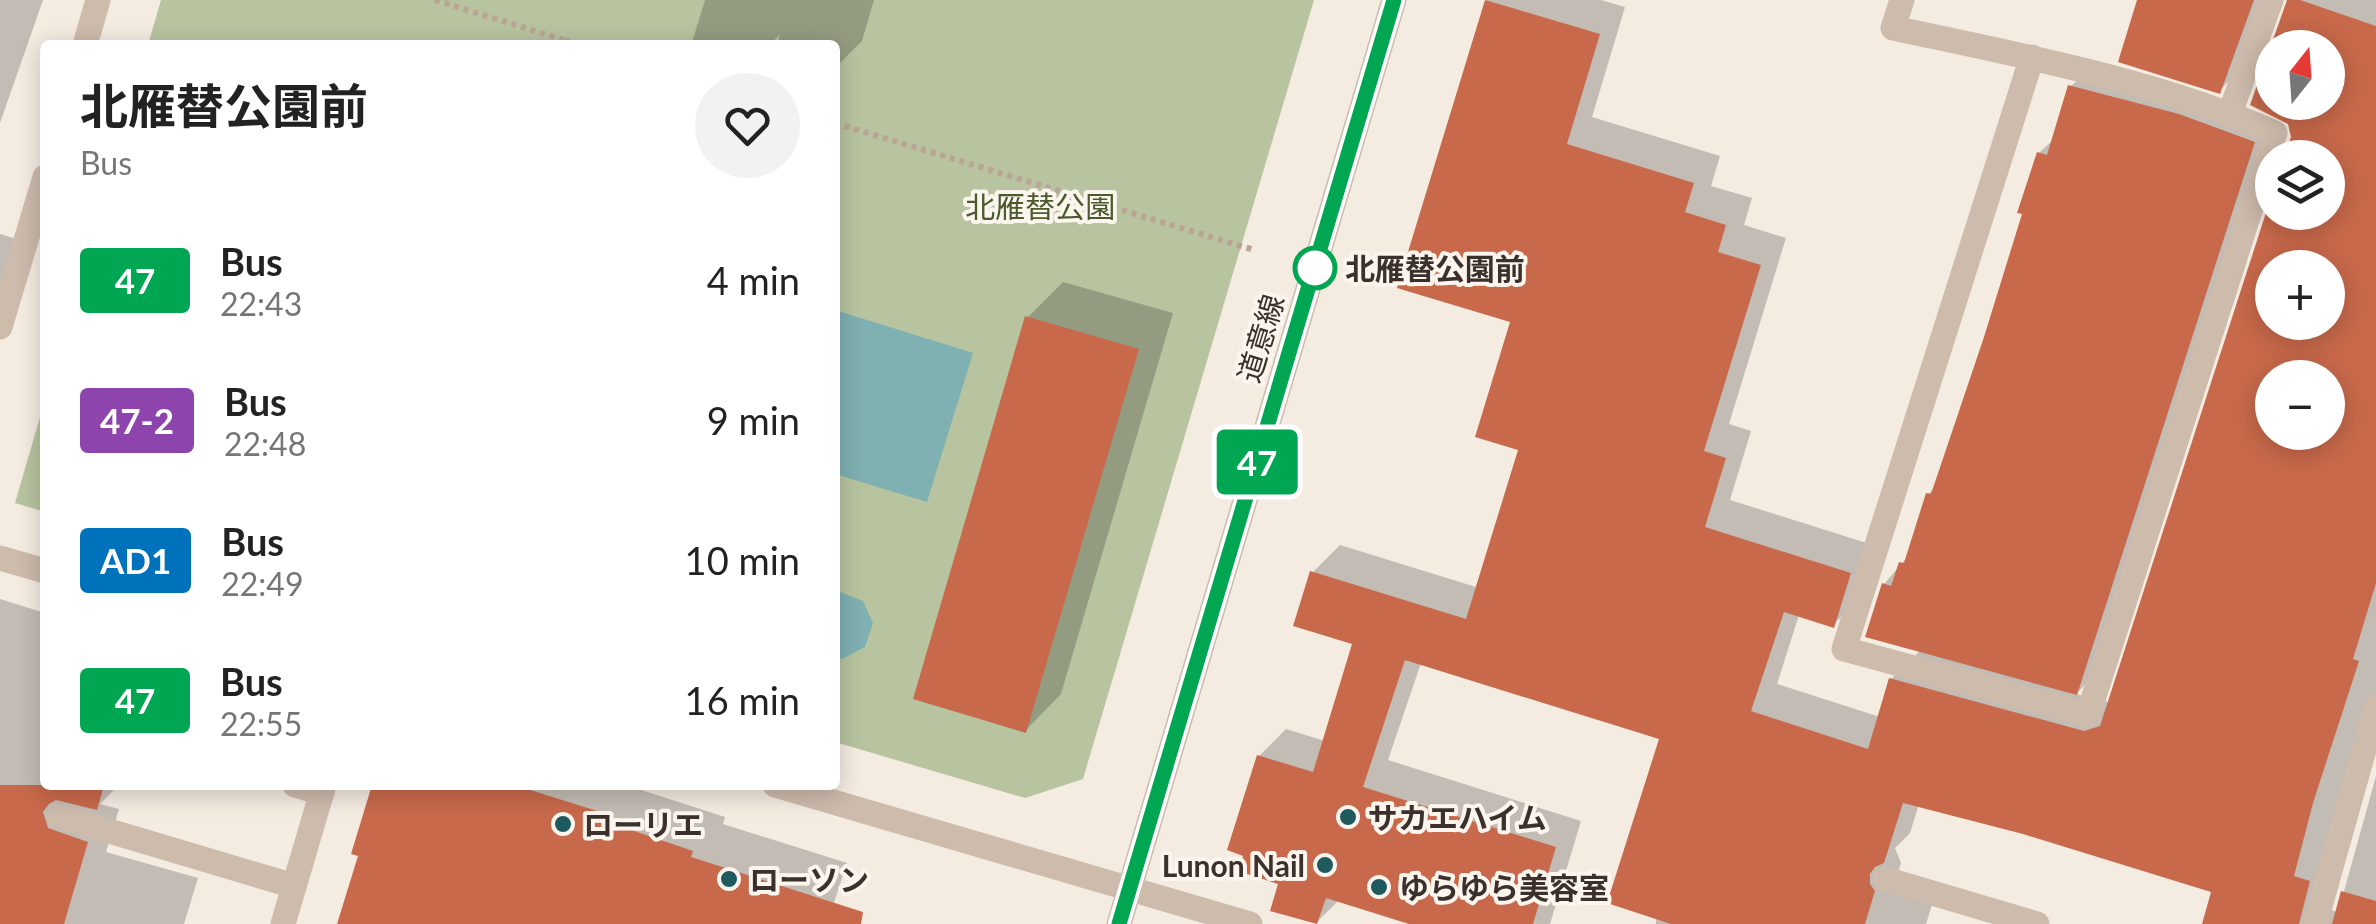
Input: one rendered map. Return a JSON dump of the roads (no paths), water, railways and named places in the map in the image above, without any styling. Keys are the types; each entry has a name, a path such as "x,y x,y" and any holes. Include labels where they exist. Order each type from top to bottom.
{"street":[{"path":"86,40 98,0"},
{"name":"道意線","path":"1118,924 1394,0"},
{"path":"1902,0 1893,28 2032,58 2230,113 2275,133 2088,715 1844,649 2032,58"},
{"path":"2230,113 2271,0"},
{"path":"0,327 40,194"},
{"path":"0,558 40,570"},
{"path":"2315,924 2376,707"},
{"path":"283,924 323,790"},
{"path":"792,790 1250,924"},
{"path":"59,816 294,886"},
{"path":"1886,879 1996,918 2037,924"}],"water":[{"path":"840,312 973,353 927,502 840,476"},
{"path":"840,592 863,601 873,623 865,647 842,659"}],"place":[{"name":"北雁替公園前","path":"1315,268"},
{"name":"サカエハイム","path":"1348,817"},
{"name":"ローリエ","path":"563,824"},
{"name":"Lunon Nail","path":"1325,865"},
{"name":"ローソン","path":"729,879"},
{"name":"ゆらゆら美容室","path":"1379,887"}],"park label":[{"name":"北雁替公園","path":"1040,206"}]}
